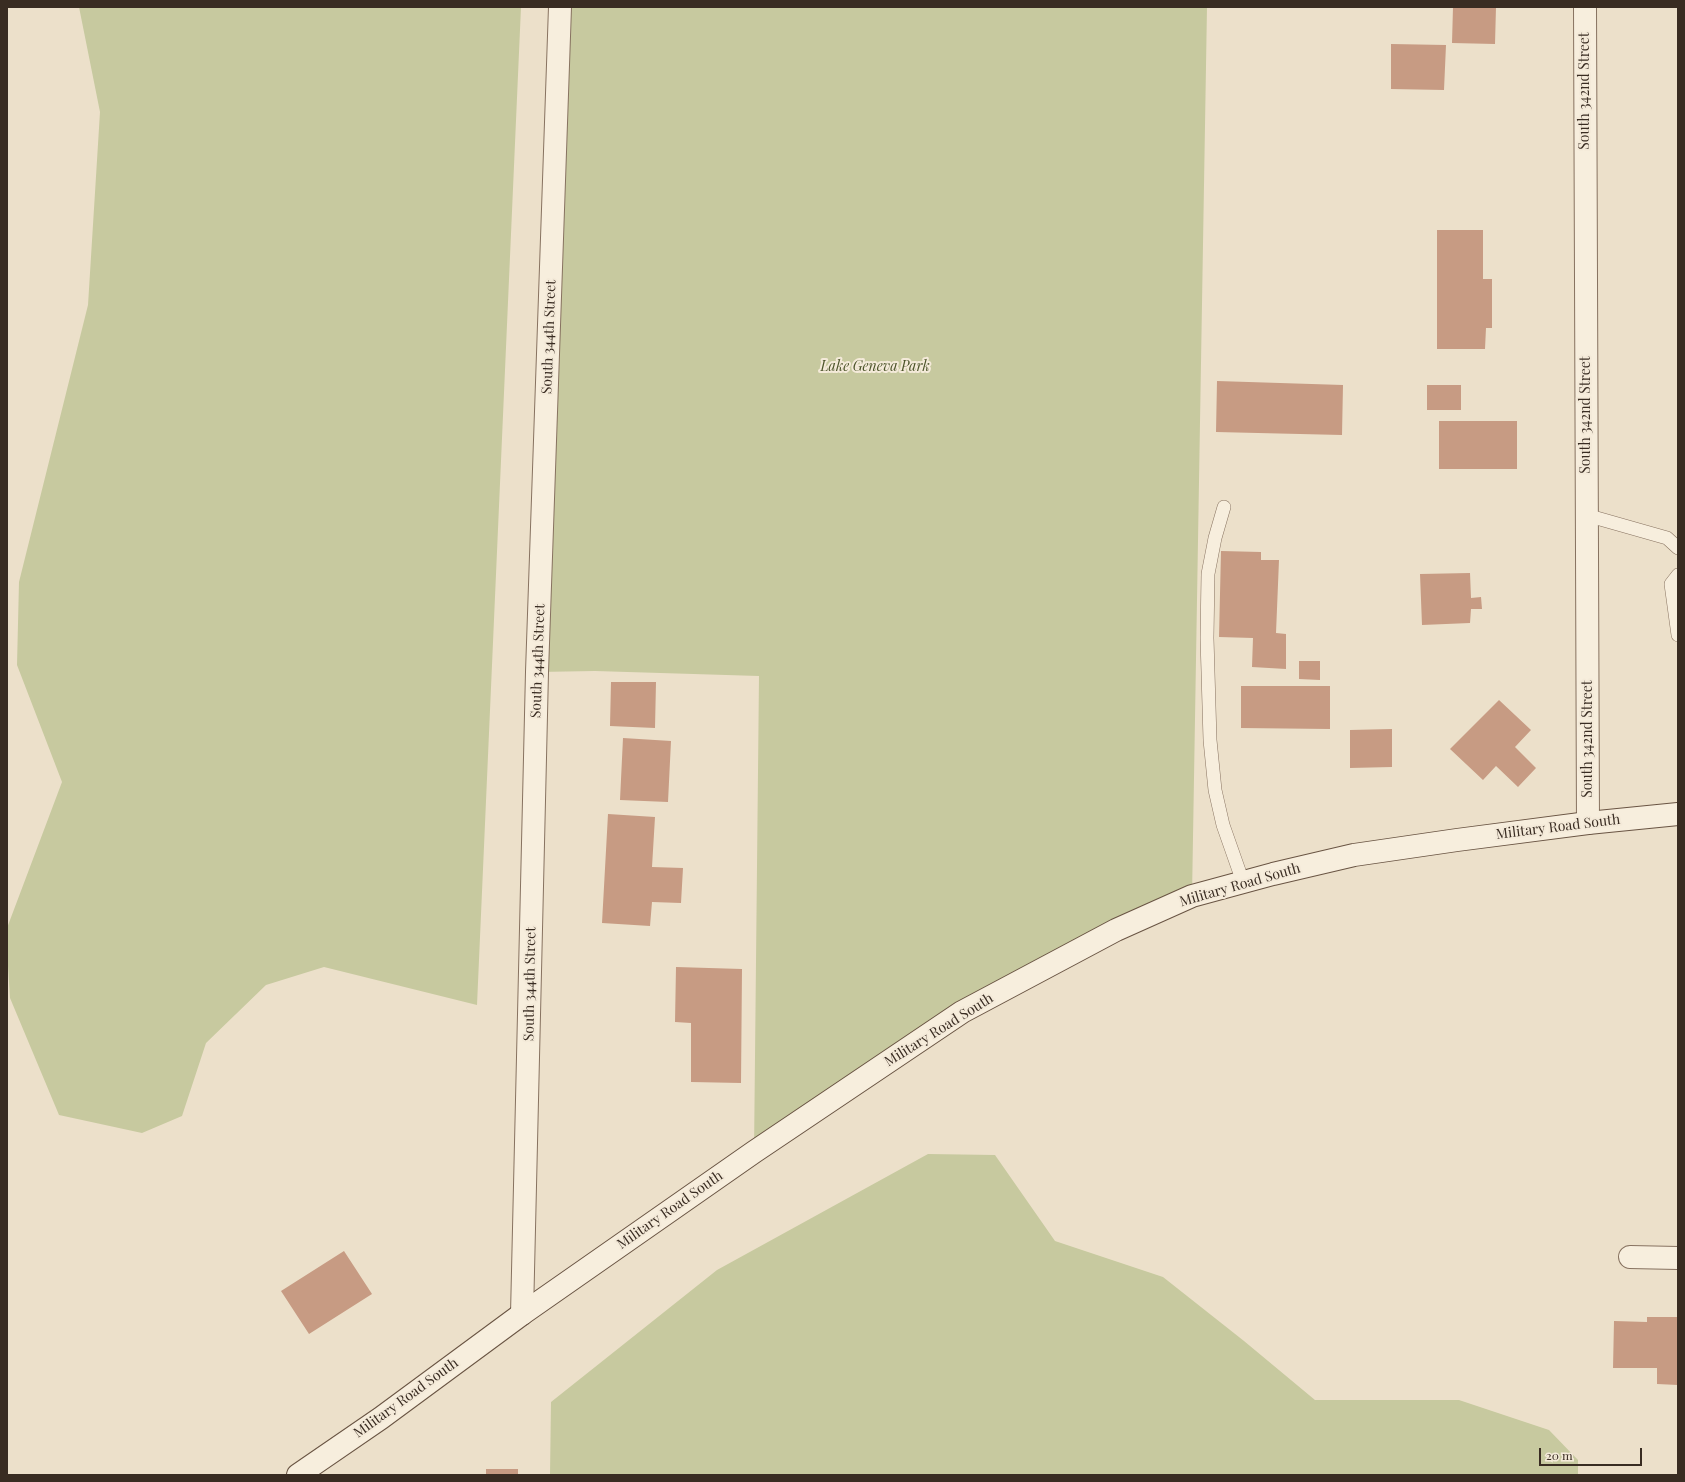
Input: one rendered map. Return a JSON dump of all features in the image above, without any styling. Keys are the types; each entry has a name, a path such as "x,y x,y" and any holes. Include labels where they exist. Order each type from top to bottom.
{"street":[{"name":"South 344th Street","path":"522,1314 538,664 560,7"},
{"name":"South 342nd Street","path":"1585,7 1588,823"},
{"name":"Military Road South","path":"298,1475 381,1418 522,1314 754,1152 962,1012 1116,930 1192,896 1354,855 1588,823 1678,814"},
{"path":"1630,1257 1678,1258"}],"lane":[{"path":"1224,506 1215,538 1208,574 1207,638 1210,740 1215,790 1223,825 1243,882"},
{"path":"1586,515 1667,538 1678,548"},
{"path":"1678,575 1671,584 1678,635"}],"green space":[{"path":"79,7 521,7 477,1005 324,967 266,985 206,1043 182,1116 142,1133 59,1115 10,998 7,950 7,928 62,782 17,665 19,582 88,305 100,112"},
{"name":"Lake Geneva Park","path":"560,7 1207,7 1192,896 1116,930 754,1152 759,676 595,671 537,672"},
{"path":"928,1154 995,1155 1055,1241 1163,1277 1244,1341 1315,1400 1459,1400 1549,1430 1578,1460 1578,1475 550,1475 551,1402 717,1270"}],"building":[{"path":"1453,7 1496,7 1495,44 1452,43"},
{"path":"1391,44 1446,45 1444,90 1391,89"},
{"path":"1437,230 1483,230 1483,279 1492,279 1492,328 1486,328 1485,349 1437,349"},
{"path":"1217,381 1343,385 1342,435 1216,432"},
{"path":"1427,385 1461,385 1461,410 1427,410"},
{"path":"1439,421 1517,421 1517,469 1439,469"},
{"path":"1221,551 1261,552 1261,560 1279,560 1276,633 1286,634 1286,669 1252,667 1253,638 1219,637"},
{"path":"1470,573 1471,598 1481,597 1482,609 1471,609 1470,623 1422,625 1420,574"},
{"path":"1299,661 1320,661 1320,680 1299,679"},
{"path":"611,682 656,682 655,728 610,726"},
{"path":"1241,686 1330,686 1330,729 1241,728"},
{"path":"1499,700 1531,730 1515,747 1536,768 1518,787 1496,766 1483,780 1450,749"},
{"path":"1392,729 1392,767 1350,768 1350,730"},
{"path":"623,738 671,741 668,802 620,800"},
{"path":"608,814 655,817 652,867 683,868 681,903 652,902 650,926 602,923"},
{"path":"676,967 742,969 741,1083 691,1082 691,1023 675,1022"},
{"path":"344,1251 372,1294 309,1334 281,1291"},
{"path":"1647,1317 1678,1317 1678,1385 1657,1384 1657,1368 1613,1368 1614,1321 1647,1322"},
{"path":"486,1469 518,1469 518,1475 486,1475"}]}
